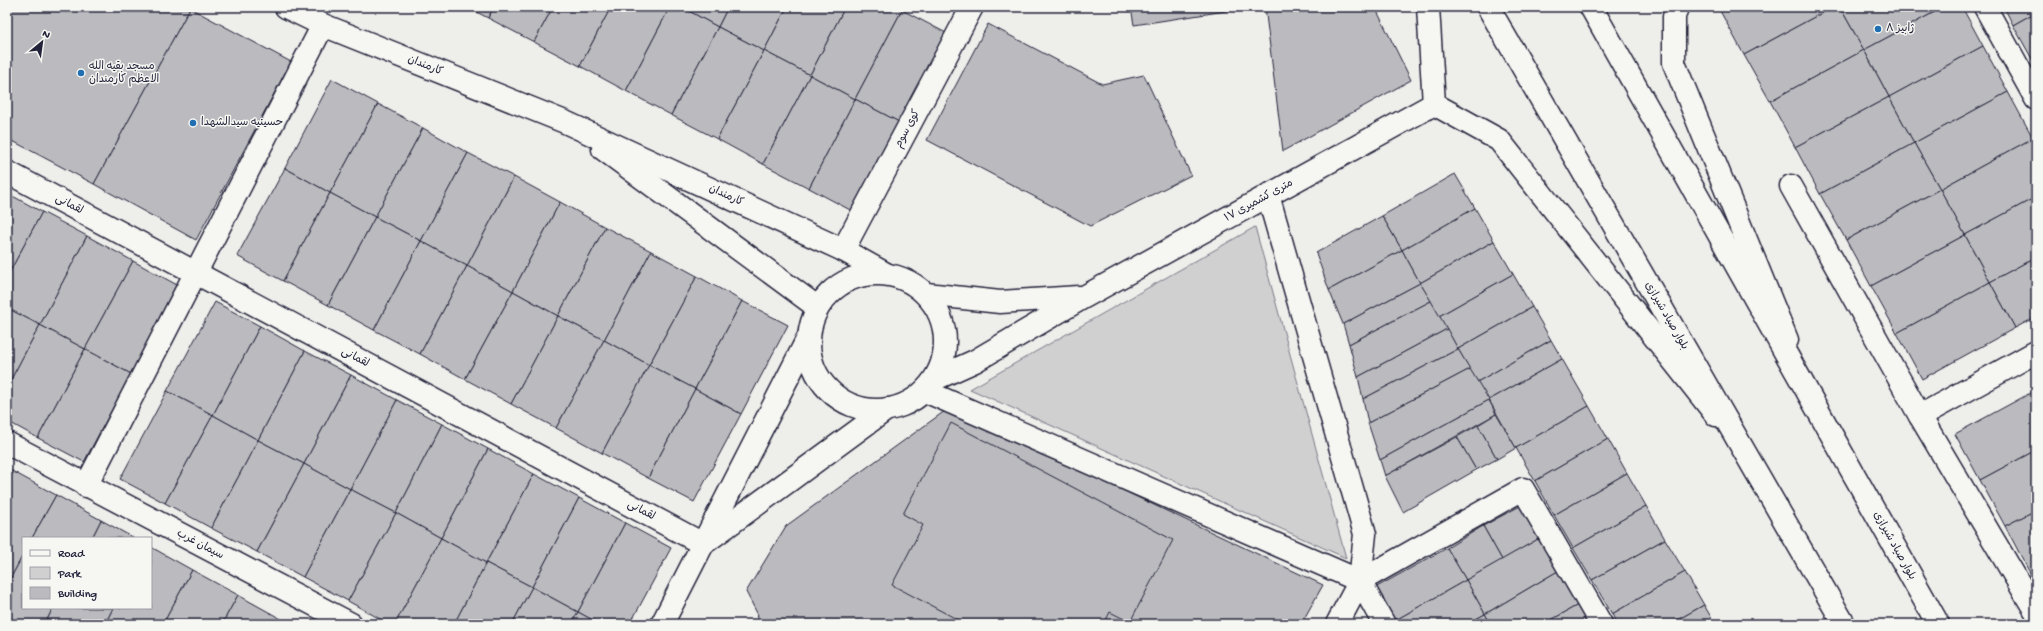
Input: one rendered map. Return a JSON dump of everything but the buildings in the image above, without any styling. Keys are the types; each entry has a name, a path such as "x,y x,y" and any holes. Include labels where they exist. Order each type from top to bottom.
{"street":[{"name":"کارمندان","path":"286,7 323,25 565,122 843,250 886,274"},
{"name":"کوی سوم","path":"843,250 972,7"},
{"path":"1428,7 1434,104 1499,140 1743,450"},
{"name":"بلوار صیاد شیرازی","path":"1488,7 1844,624"},
{"name":"بلوار صیاد شیرازی","path":"1591,7 1938,624"},
{"path":"1677,7 1674,17 1674,63 1808,393"},
{"path":"1985,7 2036,99"},
{"path":"86,486 323,25"},
{"name":"۱۷ متری کشمیری","path":"930,385 975,361 1084,297 1434,104"},
{"name":"کارمندان","path":"565,122 817,307"},
{"name":"لقمانی","path":"7,172 703,544"},
{"path":"1792,186 1920,416 2036,612"},
{"path":"1268,195 1366,534 1360,581 1337,624"},
{"path":"662,624 808,338 811,322 817,307 830,292 846,280 865,274 886,274 907,280 926,294 939,312 945,335 944,358 930,385 914,399 901,406 888,409 863,409 840,400 822,384 812,362 808,338"},
{"path":"926,294 1000,302 1084,297"},
{"path":"1920,416 2036,352"},
{"path":"930,385 1360,581 1381,621"},
{"path":"703,544 888,409"},
{"name":"سیمان غرب","path":"7,443 86,486 351,624"},
{"path":"1360,581 1523,489 1601,624"}],"green space":[{"path":"1255,227 1346,558 970,389"}],"place":[{"name":"ژابیز ۸","path":"1878,29"},
{"name":"مسجد بقیه الله الاعظم کارمندان","path":"81,73"},
{"name":"حسینیه سیدالشهدا","path":"193,123"}]}
